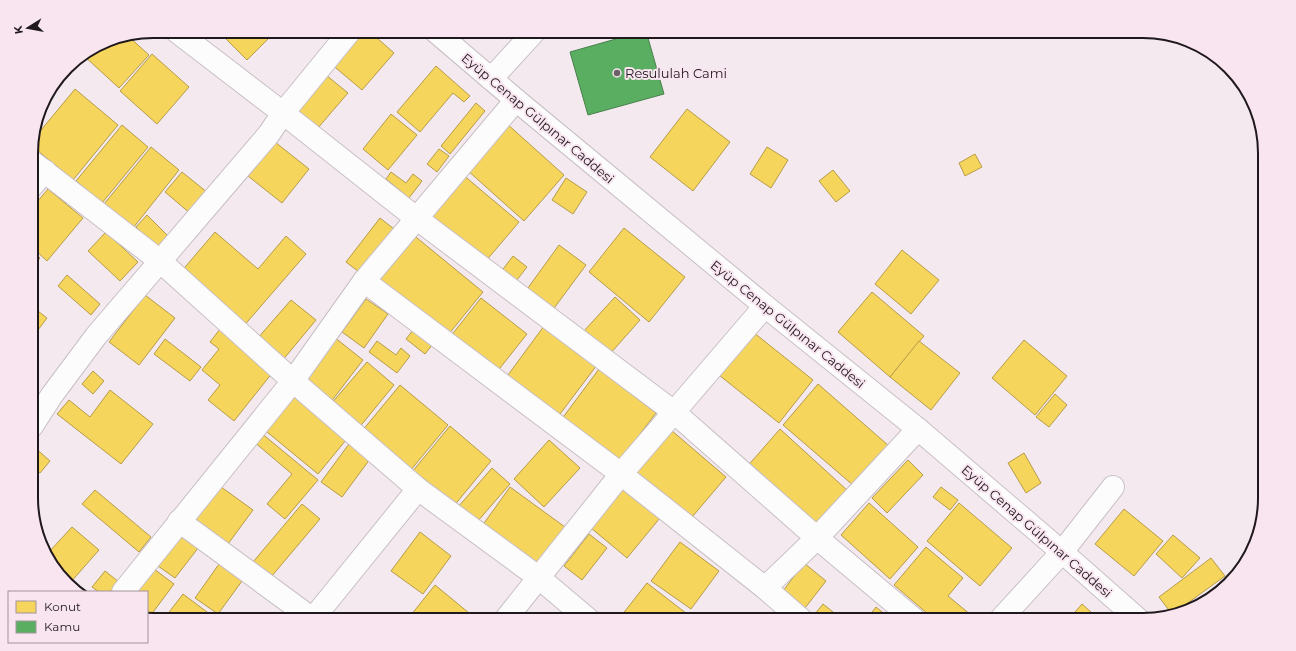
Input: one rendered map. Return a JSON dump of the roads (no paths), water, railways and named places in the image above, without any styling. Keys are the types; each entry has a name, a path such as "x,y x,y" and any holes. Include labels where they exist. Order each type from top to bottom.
{"street":[{"path":"185,38 416,218 674,412 817,538 907,613"},
{"path":"38,417 52,395 96,336 269,134 283,113 344,38"},
{"name":"Eyüp Cenap Gülpınar Caddesi","path":"443,38 765,306 918,429 1131,613"},
{"path":"491,79 529,38"},
{"path":"124,591 293,381 364,281 516,100"},
{"path":"38,174 160,261 293,381 418,489 538,577 581,613"},
{"path":"364,281 620,474 765,588 794,613"},
{"path":"510,613 620,474 765,306"},
{"path":"765,588 817,538 918,429"},
{"path":"1006,613 1062,552 1113,487"},
{"path":"319,613 418,489"},
{"path":"179,521 304,613"}],"place":[{"name":"Resululah Cami","path":"617,73"}]}
